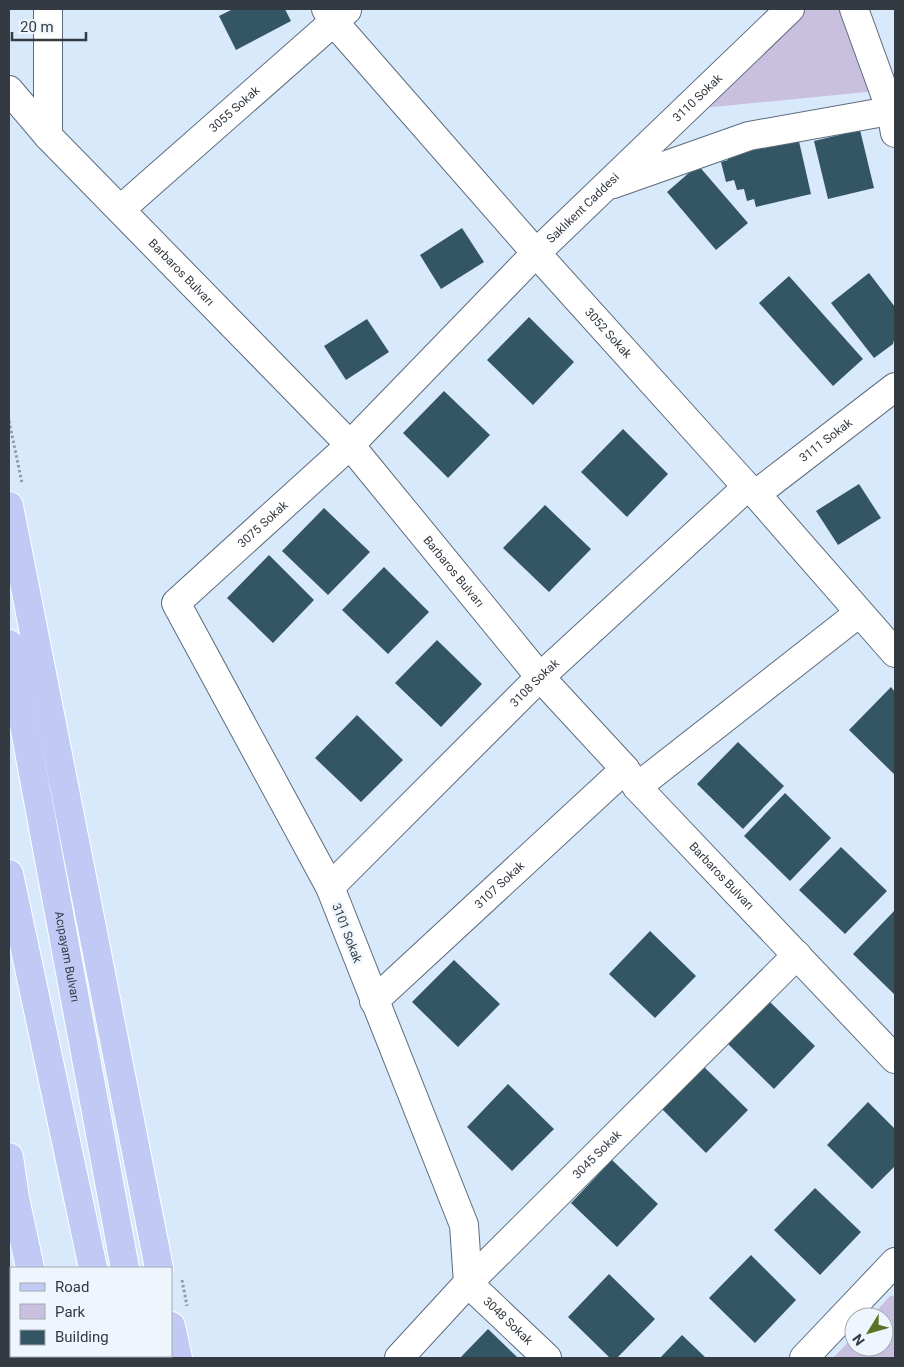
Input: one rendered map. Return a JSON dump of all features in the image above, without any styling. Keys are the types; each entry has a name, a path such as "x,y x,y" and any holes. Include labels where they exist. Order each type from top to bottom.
{"main road":[{"path":"9,506 159,1267"},
{"name":"Acıpayam Bulvarı","path":"9,644 125,1267"},
{"path":"9,874 93,1267"},
{"path":"9,1157 15,1198 30,1267"},
{"path":"172,1331 178,1358"}],"street":[{"path":"9,122 48,136 48,9"},
{"name":"3110 Sokak","path":"604,187 790,9"},
{"path":"854,9 894,118"},
{"name":"3055 Sokak","path":"121,209 335,13"},
{"name":"3052 Sokak","path":"335,13 536,253 752,491 895,653"},
{"name":"Barbaros Bulvarı","path":"9,90 48,136 350,444 540,678 631,778 895,1058"},
{"name":"Saklıkent Caddesi","path":"350,444 536,253 604,187 749,136 894,118"},
{"name":"3111 Sokak","path":"752,491 895,387"},
{"name":"3075 Sokak","path":"176,603 350,444"},
{"name":"3108 Sokak","path":"330,887 540,678 752,491"},
{"name":"3101 Sokak","path":"176,603 330,887 464,1225 468,1283"},
{"name":"3107 Sokak","path":"374,1001 631,778 859,613"},
{"name":"3045 Sokak","path":"400,1358 468,1283 797,955"},
{"path":"804,1358 892,1272"},
{"name":"3048 Sokak","path":"468,1283 547,1358"}],"green space":[{"path":"803,9 846,9 877,91 703,108"},
{"path":"890,1296 895,1296 895,1358 833,1358 844,1346 844,1357 894,1357 894,1307 880,1307"}],"building":[{"path":"233,9 285,9 291,21 236,50 219,16"},
{"path":"860,130 874,188 828,199 814,141"},
{"path":"798,137 811,194 756,207 754,199 747,201 744,189 737,190 734,180 726,182 721,162 728,160 727,153"},
{"path":"698,165 748,223 716,250 667,192"},
{"path":"462,228 484,262 441,289 420,255"},
{"path":"869,273 895,307 895,336 893,344 874,358 831,303"},
{"path":"789,276 863,359 833,386 759,303"},
{"path":"529,317 574,362 533,405 487,360"},
{"path":"367,319 389,352 346,380 324,346"},
{"path":"444,391 490,435 448,478 403,433"},
{"path":"623,429 668,474 627,517 581,472"},
{"path":"859,484 881,518 838,545 816,511"},
{"path":"545,505 591,549 549,592 503,548"},
{"path":"324,508 370,552 328,595 282,551"},
{"path":"269,555 314,600 273,643 227,598"},
{"path":"384,567 429,612 388,654 342,610"},
{"path":"437,640 482,684 441,727 395,683"},
{"path":"891,687 895,692 895,775 849,730"},
{"path":"357,715 403,760 361,802 315,758"},
{"path":"738,742 784,786 743,829 697,784"},
{"path":"785,793 831,838 790,881 744,836"},
{"path":"841,847 887,891 845,934 799,890"},
{"path":"895,910 895,995 853,954"},
{"path":"650,931 696,976 655,1018 609,974"},
{"path":"454,960 500,1004 458,1047 412,1002"},
{"path":"769,1001 815,1046 774,1089 728,1044"},
{"path":"702,1065 748,1110 706,1153 661,1108"},
{"path":"508,1084 554,1129 512,1171 467,1127"},
{"path":"868,1102 895,1129 895,1166 872,1189 827,1145"},
{"path":"612,1160 658,1204 617,1247 571,1203"},
{"path":"815,1188 861,1232 820,1275 774,1230"},
{"path":"751,1255 796,1300 755,1343 709,1298"},
{"path":"609,1274 655,1319 617,1358 610,1358 568,1317"},
{"path":"488,1329 518,1358 460,1358"},
{"path":"682,1335 706,1358 660,1358"}]}
